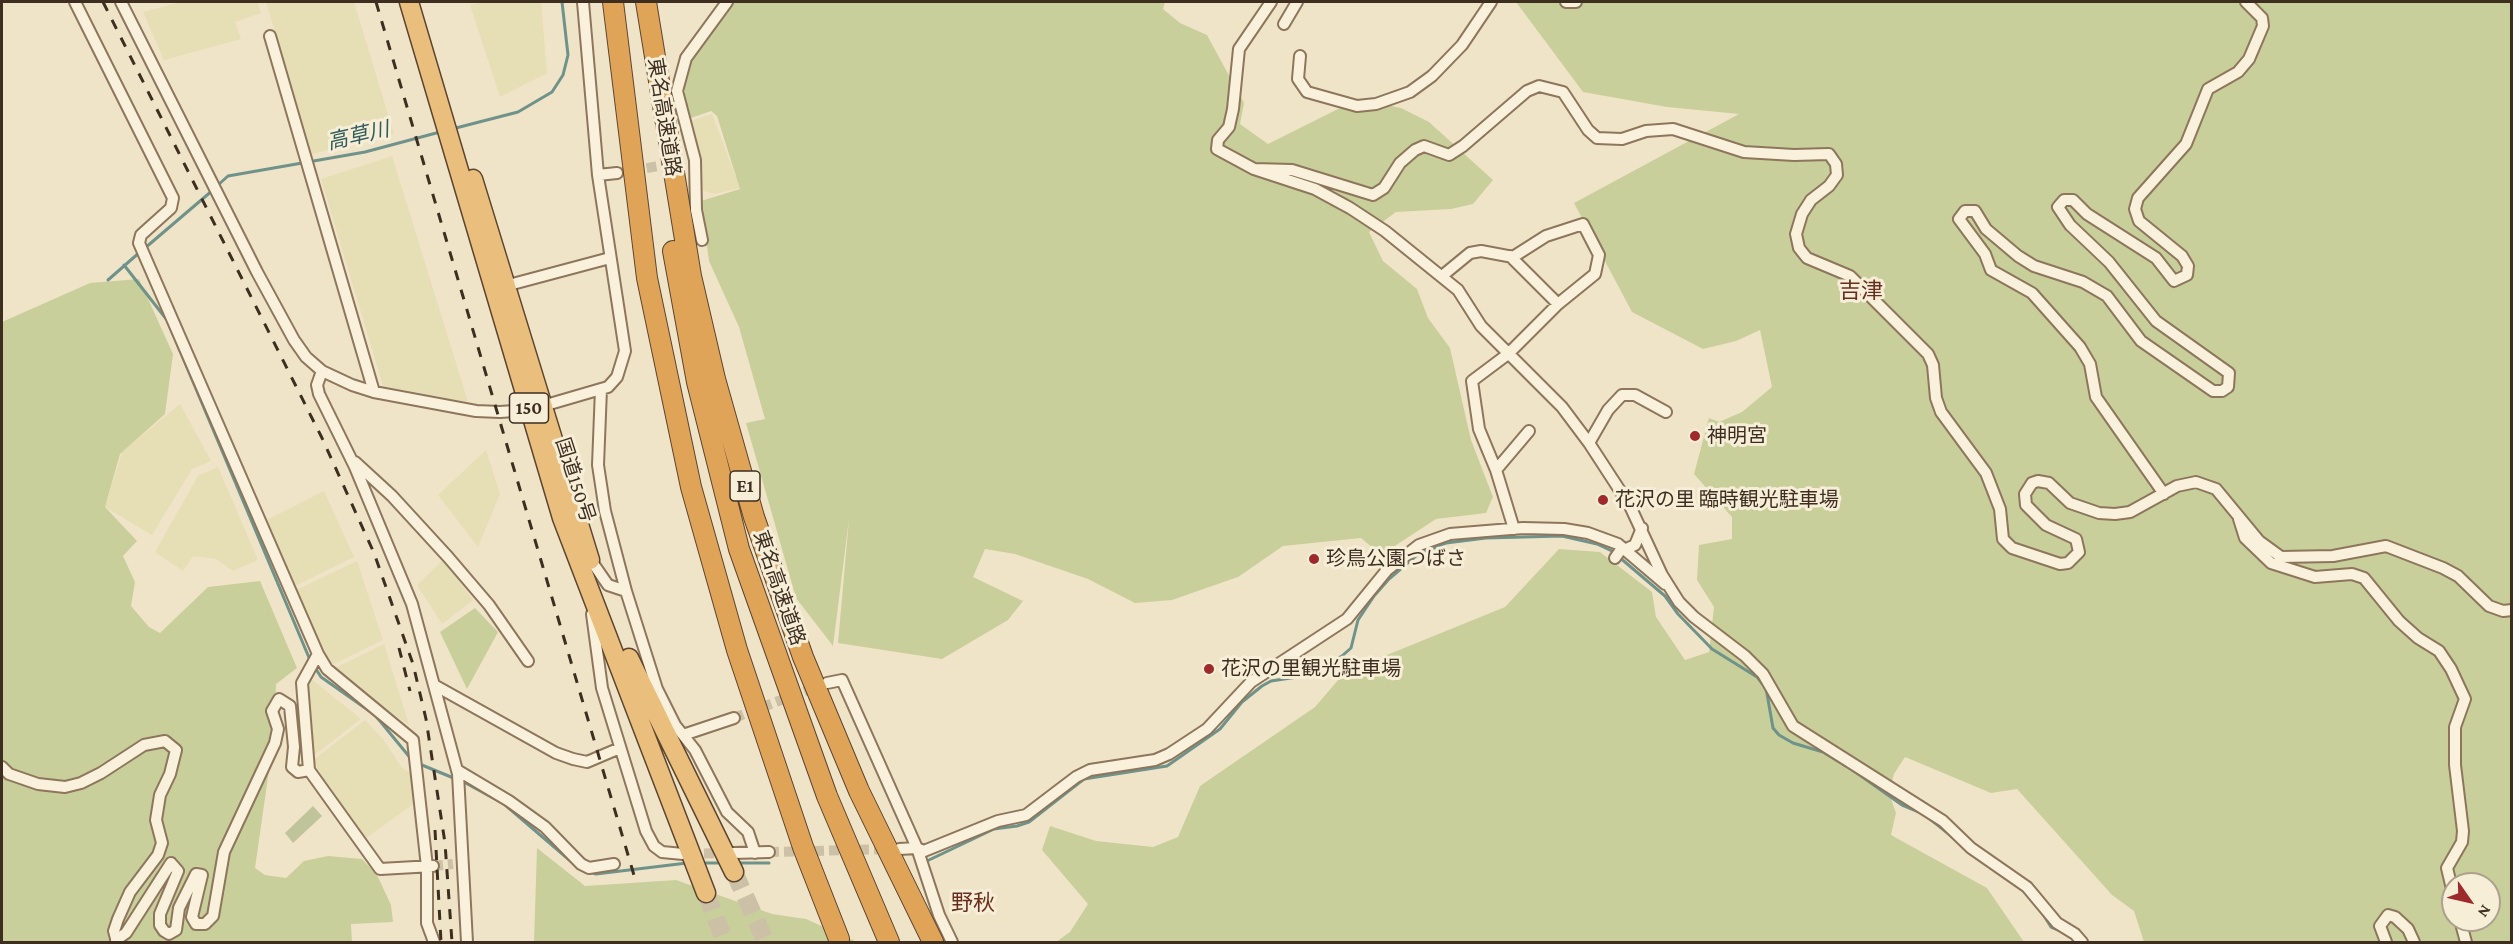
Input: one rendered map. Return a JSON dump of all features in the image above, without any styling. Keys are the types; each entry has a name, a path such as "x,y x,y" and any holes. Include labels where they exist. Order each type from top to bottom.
{"highway":[{"name":"国道150号","path":"409,2 506,286 562,518 706,893"},
{"name":"国道150号","path":"421,2 451,128 536,408 590,560 628,656 734,872"},
{"name":"東名高速道路","path":"613,2 647,278 691,487 737,650 803,847 839,939"},
{"name":"東名高速道路","path":"644,2 654,110 678,280 697,382 739,549 827,796 889,942"},
{"name":"東名高速道路","path":"644,2 691,276 714,379 754,517 803,657 846,760 933,942"}],"street":[{"path":"75,2 173,198 171,208 141,235 139,243 316,656 327,669 413,740 430,866 427,923 434,942"},
{"path":"121,2 294,340 306,357 322,370 352,385 374,392 476,411 536,408 608,387 623,365 625,351 598,175 583,2"},
{"path":"702,240 696,210 695,160 679,104 679,76 686,58 727,2"},
{"path":"1271,2 1239,49 1229,126 1218,140 1217,150 1254,169 1315,189 1350,208 1385,231 1458,290 1481,326 1562,406 1589,443 1642,528 1670,588"},
{"path":"1284,24 1297,2"},
{"path":"1300,56 1298,80 1307,92 1357,106 1376,104 1410,92 1432,76 1462,45 1491,2"},
{"path":"1566,2 1576,2"},
{"path":"2164,494 2096,397 2090,364 2080,347 2032,293 1991,270 1984,254 1959,219 1965,211 1975,211 1986,229 2018,256 2034,266 2083,282 2107,296 2141,341 2213,391 2222,391 2228,387 2229,373 2156,321 2109,262 2070,225 2058,207 2064,200 2073,200 2087,214 2156,258 2167,275 2174,281 2187,275 2188,266 2182,256 2139,221 2135,209 2138,198 2186,144 2208,90 2238,72 2249,59 2263,26 2262,18 2246,2"},
{"path":"270,36 306,152 374,392"},
{"path":"1254,169 1292,170 1373,195 1384,188 1400,163 1415,150 1424,146 1449,155 1463,146 1527,91 1539,86 1563,92 1588,130 1597,138 1622,140 1646,131 1672,129 1744,152 1794,156 1829,154 1836,164 1837,175 1829,186 1811,200 1802,214 1796,234 1799,248 1807,258 1850,276 1928,354 1933,365 1936,398 1941,412 1986,473 2000,509 2003,539 2012,549 2060,564 2068,563 2079,552 2076,539 2046,525 2026,505 2025,494 2032,483 2038,481 2049,483 2070,503 2099,513 2115,514 2130,512 2186,482 2196,482 2216,489 2259,541 2281,556 2333,556 2386,546 2458,576 2489,606 2503,611 2511,610"},
{"path":"683,162 695,160"},
{"path":"598,175 617,173"},
{"path":"1442,276 1470,253 1481,251 1510,256 1524,252 1546,237 1583,224 1599,255 1595,274 1558,304 1508,354 1472,381 1479,429 1496,470 1515,529"},
{"path":"1510,256 1558,304"},
{"path":"506,286 610,258"},
{"path":"322,370 317,385 319,394 352,459 412,604 436,686 459,783 459,864 467,942"},
{"path":"601,389 598,465 605,511 626,591 657,689 683,735 695,750 727,812 748,832 755,853"},
{"path":"1589,443 1608,410 1622,394 1635,395 1666,412"},
{"path":"1496,470 1529,431"},
{"path":"352,459 392,496 448,557 489,605 528,661"},
{"path":"2236,513 2245,538 2271,563 2315,577 2352,574 2364,578 2399,621 2418,638 2439,651 2451,669 2465,699 2455,727 2455,765 2463,831 2462,842 2447,868 2448,872"},
{"path":"1615,558 1623,549 1635,545 1642,528"},
{"path":"899,849 924,850 998,821 1026,815 1076,777 1090,770 1155,760 1169,754 1207,729 1251,682 1347,619 1387,570 1419,545 1450,534 1515,529 1564,529 1588,532 1623,549 1670,588 1694,617 1745,656 1763,674 1786,717 1802,734 1839,754 1943,821 1971,848 2027,886 2057,923 2075,934 2082,942"},
{"path":"590,560 608,585 626,591"},
{"path":"589,588 602,688 646,831 654,846 662,852 683,854"},
{"path":"316,656 308,667 302,683 309,770 380,869 430,866"},
{"path":"827,683 842,680 917,848 939,915 952,942"},
{"path":"436,686 556,753 573,759 587,762 620,748"},
{"path":"2,767 9,774 38,784 65,787 81,783 101,773 144,745 165,741 176,750 170,774 160,795 156,820 162,843 158,855 130,892 114,931 116,941 126,933 171,864 178,871 160,914 160,925 164,931 168,934 176,930 179,908 196,874 202,875 192,917 196,924 205,924 213,916 224,852 275,743 278,729 272,711 279,699 290,706 294,747 292,767 298,772 309,770"},
{"path":"683,735 734,718"},
{"path":"457,770 509,801 545,827 581,864 589,868 614,864"},
{"path":"733,853 769,852"},
{"path":"2386,942 2379,926 2388,915 2395,917 2408,929 2414,942"}],"shaded area":[{"path":"181,2 258,2 261,13 235,22 241,39 164,60 143,12"},
{"path":"266,2 354,2 394,134 312,154"},
{"path":"482,2 541,2 547,73 500,97 470,5"},
{"path":"712,114 740,188 715,194 701,190 685,123"},
{"path":"392,156 468,402 383,386 321,179"},
{"path":"180,404 211,461 192,469 152,535 105,507 122,452"},
{"path":"486,450 500,494 478,547 438,495"},
{"path":"218,467 258,560 233,571 216,559 193,556 183,571 155,552 198,476"},
{"path":"324,491 354,557 293,587 265,521"},
{"path":"443,560 473,600 442,624 417,585"},
{"path":"357,561 383,640 334,664 324,659 294,591"},
{"path":"384,644 409,725 351,684 335,668"},
{"path":"310,678 361,719 312,757 305,696"},
{"path":"365,720 383,739 402,768 412,774 415,803 366,838 333,798 313,760"}],"green space":[{"path":"730,2 1165,2 1163,9 1180,23 1207,35 1244,103 1240,124 1268,144 1358,99 1401,108 1429,122 1493,180 1473,204 1451,209 1396,212 1369,232 1383,261 1417,289 1428,318 1450,348 1471,440 1493,497 1486,513 1436,519 1381,555 1361,538 1283,546 1238,577 1172,600 1135,603 1088,579 1015,554 985,549 973,577 1023,601 1008,620 942,659 838,643 849,519 833,646 796,598 746,423 765,419 739,327 709,261 701,201 740,189 717,116 711,111 688,119 683,81 694,54"},
{"path":"1516,2 2511,2 2511,942 2144,942 2134,911 2112,895 2017,789 1991,793 1905,757 1894,774 1889,793 1896,813 1891,835 1987,888 2024,942 1056,942 1070,932 1088,904 1042,850 1050,826 1096,841 1153,847 1178,837 1200,786 1315,707 1345,672 1505,607 1559,549 1600,552 1652,592 1656,617 1685,660 1709,652 1714,607 1697,580 1699,545 1732,539 1732,517 1694,474 1709,418 1719,422 1742,412 1772,387 1760,330 1736,341 1703,349 1632,312 1574,203 1739,114 1667,107 1583,92"},
{"path":"139,279 173,354 165,414 120,454 105,507 137,541 123,556 135,582 131,606 149,627 160,633 208,587 260,581 297,668 276,684 273,742 255,868 265,875 286,878 304,861 328,856 362,859 377,875 391,905 393,922 351,924 352,942 2,942 2,322 90,283"},
{"path":"475,608 498,632 467,689 440,632"},
{"path":"313,806 322,816 293,843 285,833"},
{"path":"537,848 585,886 676,880 772,914 806,919 857,942 534,942"}],"waterway":[{"name":"高草川","path":"452,129 518,112 552,92 563,75 568,55 562,2"},
{"name":"高草川","path":"218,185 228,176 365,152 440,132"},
{"name":"高草川","path":"145,248 213,190"},
{"name":"高草川","path":"108,280 140,252"},
{"path":"124,265 167,320 310,660"},
{"path":"929,860 994,829 1029,822 1084,779 1167,766 1220,729 1242,702 1262,686 1271,681 1304,676 1342,656 1351,648 1358,620 1374,596 1389,579 1417,555 1446,543 1486,538 1562,536 1597,544 1612,551 1665,596 1678,614 1712,649 1757,677 1766,688 1773,728 1779,735 1793,743 1823,752 1846,766"},
{"path":"314,666 321,677 375,715 412,760"},
{"path":"417,763 456,779"},
{"path":"1854,771 1902,805 1919,812"},
{"path":"462,781 504,804 574,864"},
{"path":"1925,815 1955,839"},
{"path":"579,868 596,874 687,863"},
{"path":"700,863 723,863"},
{"path":"736,863 769,863"},
{"path":"2038,906 2051,927 2061,931"}],"tunnel":[{"path":"617,173 683,162"},
{"path":"734,718 818,686"},
{"path":"769,852 890,849"},
{"path":"689,854 727,853"},
{"path":"433,866 453,864"},
{"path":"734,872 766,942"},
{"path":"706,893 725,942"}],"railway":[{"path":"103,2 322,438 374,553 413,664 426,719 445,843 452,942"},
{"path":"376,2 636,882"},
{"path":"399,648 410,691"},
{"path":"435,830 441,942"}],"place":[{"name":"神明宮","path":"1695,436"},
{"name":"花沢の里 臨時観光駐車場","path":"1603,500"},
{"name":"珍鳥公園つばさ","path":"1314,559"},
{"name":"花沢の里観光駐車場","path":"1209,669"}],"district":[{"name":"吉津","path":"1861,291"},
{"name":"野秋","path":"973,903"}]}
